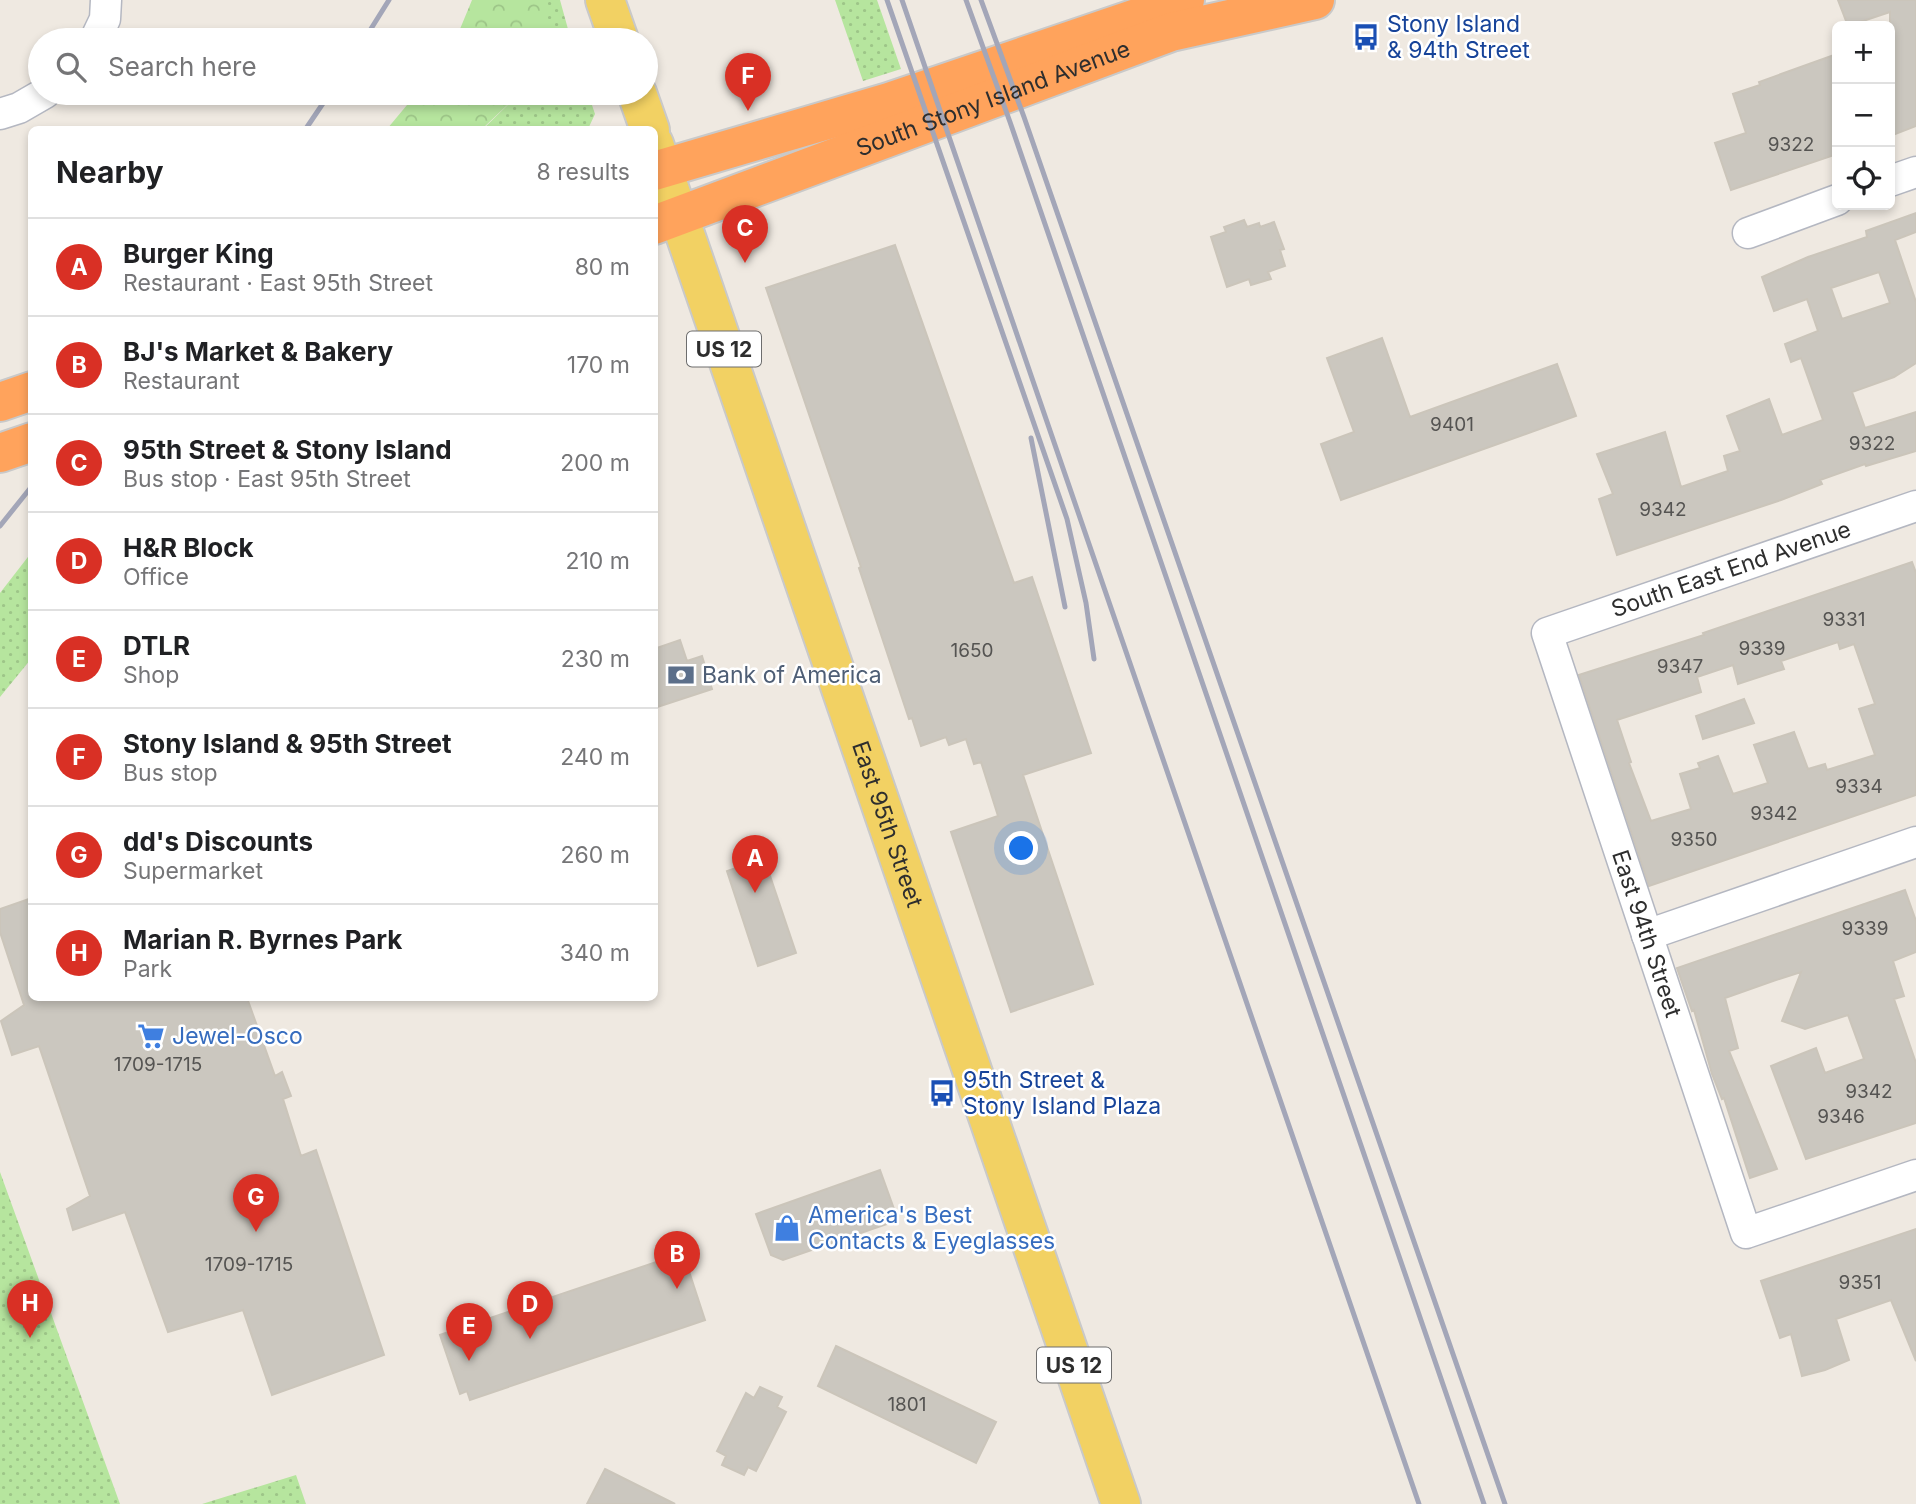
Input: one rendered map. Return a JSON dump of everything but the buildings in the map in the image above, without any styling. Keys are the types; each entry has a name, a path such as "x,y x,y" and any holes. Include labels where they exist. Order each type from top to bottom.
{"highway":[{"name":"South Stony Island Avenue","path":"658,161 888,102 1185,0"},
{"name":"South Stony Island Avenue","path":"667,221 1171,32 1311,0"},
{"path":"0,402 28,392"},
{"path":"0,453 28,443"}],"main road":[{"path":"605,0 615,28"},
{"path":"641,105 649,126"},
{"name":"East 95th Street","path":"658,167 667,221 1121,1504"}],"street":[{"path":"101,28 105,19 106,0"},
{"path":"0,114 28,103"},
{"path":"1895,179 1916,172"},
{"path":"1748,233 1832,202"},
{"name":"South East End Avenue","path":"1547,633 1916,506"},
{"name":"East 94th Street","path":"1547,633 1746,1233 1916,1175"},
{"path":"1647,935 1916,842"}],"green space":[{"path":"472,0 545,0 545,28 460,28"},
{"path":"545,0 560,0 568,28 545,28"},
{"path":"835,0 877,0 901,69 863,81"},
{"path":"407,105 507,105 485,126 390,126"},
{"path":"508,105 592,105 595,114 589,126 486,126"},
{"path":"28,557 28,663 0,697 0,593"},
{"path":"0,1172 120,1504 0,1504"},
{"path":"296,1475 306,1504 202,1504"}],"railway":[{"path":"372,28 389,0"},
{"path":"887,0 1067,519 1086,603 1094,659"},
{"path":"902,0 1419,1504"},
{"path":"966,0 1484,1504"},
{"path":"981,0 1024,117 1505,1504"},
{"path":"308,126 322,105"},
{"path":"1031,438 1065,607"},
{"path":"0,526 28,491"}],"place":[{"name":"Stony Island & 94th Street","path":"1366,37"},
{"name":"Stony Island & 95th Street","path":"748,111"},
{"name":"95th Street & Stony Island","path":"745,263"},
{"name":"Bank of America","path":"681,675"},
{"name":"Burger King","path":"755,893"},
{"name":"Jewel-Osco","path":"151,1036"},
{"name":"95th Street & Stony Island Plaza","path":"942,1093"},
{"name":"America's Best Contacts & Eyeglasses","path":"787,1228"},
{"name":"dd's Discounts","path":"256,1232"},
{"name":"BJ's Market & Bakery","path":"677,1289"},
{"name":"Marian R. Byrnes Park","path":"30,1338"},
{"name":"H&R Block","path":"530,1339"},
{"name":"DTLR","path":"469,1361"}]}
